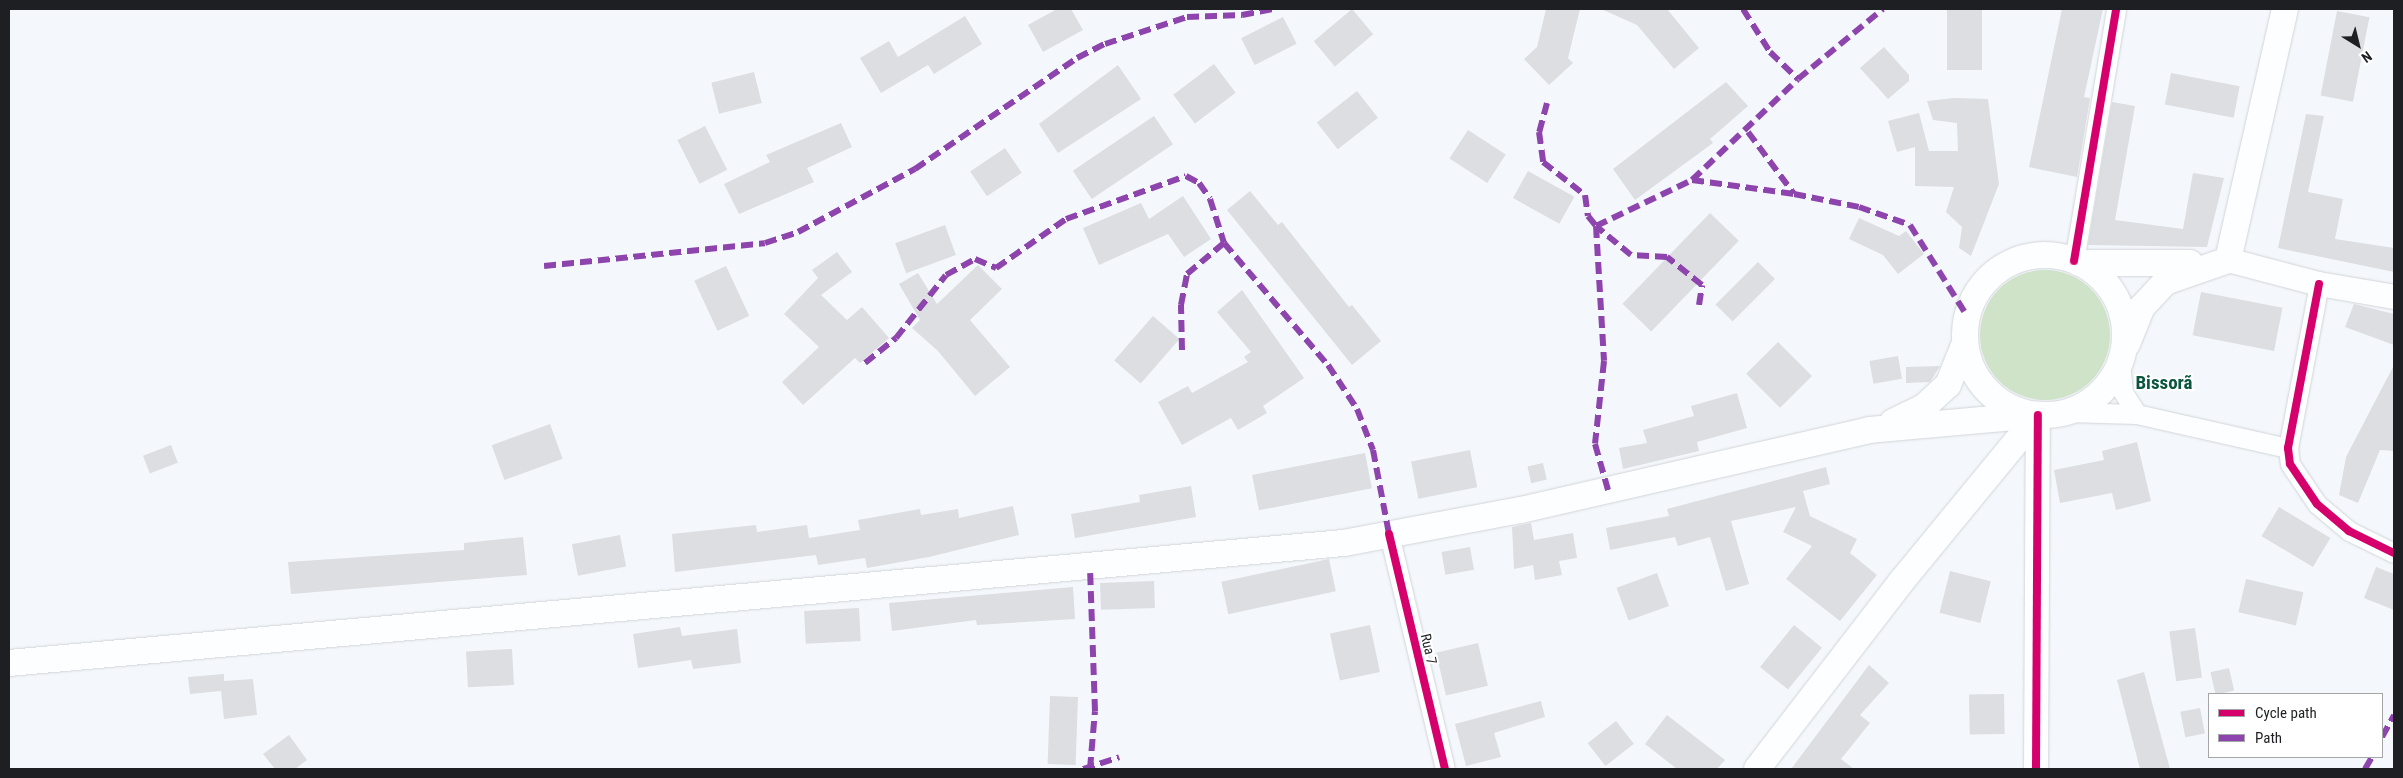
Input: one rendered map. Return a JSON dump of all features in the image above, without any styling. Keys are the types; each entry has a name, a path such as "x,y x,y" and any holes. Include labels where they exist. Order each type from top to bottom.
{"main road":[{"path":"2228,260 2285,9"},
{"path":"1869,430 1935,399 1957,372 1974,297 1998,270 2033,256 2076,262 2153,267 2228,260"},
{"path":"9,663 1090,569 1344,543 1521,510 1869,430 2068,412 2099,393 2121,358 2152,293 2165,282 2228,260"},
{"path":"2076,262 2104,281 2115,297 2124,328 2121,358"},
{"path":"1965,342 1973,372 1990,394 2020,411 2038,415"},
{"path":"1757,769 1907,574 2038,415"}],"street":[{"path":"2076,262 2116,9"},
{"path":"2228,260 2319,284 2394,297"},
{"path":"2319,284 2288,448 2300,485 2317,504 2349,531 2394,553"},
{"path":"2121,358 2123,392 2137,414"},
{"path":"2068,412 2137,414 2288,448"},
{"path":"2036,769 2038,415"},
{"name":"Rua 7","path":"1389,534 1445,769"}],"green space":[{"path":"2045,270 2058,271 2070,275 2091,289 2105,310 2109,322 2109,348 2105,360 2091,381 2070,395 2058,399 2045,400 2032,399 2020,395 1999,381 1985,360 1981,348 1980,335 1981,322 1985,310 1999,289 2020,275 2032,271"}],"building":[{"path":"1057,9 1071,9 1083,30 1043,52 1028,25"},
{"path":"1352,9 1373,34 1335,66 1314,41"},
{"path":"1546,9 1580,9 1568,58 1573,63 1549,85 1524,59 1537,47"},
{"path":"1601,9 1667,9 1699,48 1674,69 1637,25"},
{"path":"1947,9 1982,9 1982,70 1947,70"},
{"path":"2062,9 2103,9 2084,97 2090,98 2077,177 2029,167"},
{"path":"2337,11 2369,17 2353,102 2321,95"},
{"path":"965,16 982,44 934,74 928,65 881,93 860,58 889,41 898,57"},
{"path":"1283,17 1297,44 1255,65 1241,38"},
{"path":"1884,47 1909,75 1909,81 1888,99 1860,68"},
{"path":"1214,64 1236,93 1195,123 1173,95"},
{"path":"1118,65 1141,99 1058,153 1039,124"},
{"path":"754,72 762,103 719,114 711,83"},
{"path":"2171,73 2240,86 2234,118 2165,104"},
{"path":"1726,82 1748,106 1710,139 1713,143 1635,200 1613,169"},
{"path":"1357,91 1378,118 1338,149 1317,122"},
{"path":"1954,98 1988,99 1999,184 1971,256 1959,248 1962,227 1946,212 1954,187 1915,186 1915,147 1897,152 1888,121 1919,113 1929,151 1958,151 1957,123 1933,120 1927,101"},
{"path":"2112,102 2135,106 2115,220 2183,229 2193,173 2224,178 2207,247 2088,245"},
{"path":"2306,114 2324,116 2308,192 2343,199 2335,239 2394,248 2394,272 2278,248"},
{"path":"1154,116 1173,144 1092,199 1073,171"},
{"path":"841,123 852,147 807,168 814,182 739,214 724,184 770,162 766,155"},
{"path":"705,126 727,170 700,184 677,140"},
{"path":"1468,130 1506,155 1487,183 1449,159"},
{"path":"1005,148 1022,173 987,196 970,171"},
{"path":"1528,171 1574,197 1559,224 1513,198"},
{"path":"1250,191 1278,225 1282,222 1349,307 1352,305 1381,341 1352,365 1227,210"},
{"path":"1183,196 1211,239 1184,257 1168,234 1099,265 1083,228 1141,203 1149,219"},
{"path":"1710,213 1739,241 1651,331 1622,304"},
{"path":"1859,218 1899,236 1906,231 1924,254 1898,274 1883,255 1849,239"},
{"path":"945,225 956,255 906,273 895,243"},
{"path":"837,252 852,272 821,295 847,320 862,307 889,338 860,363 855,358 803,405 782,382 819,347 784,314 818,278 812,270"},
{"path":"1758,262 1775,279 1733,321 1716,304"},
{"path":"978,265 1002,289 970,320 1010,367 975,396 938,351 912,328 920,320 899,284 918,273 937,304"},
{"path":"726,266 749,316 718,331 694,281"},
{"path":"1242,290 1304,378 1263,406 1267,413 1238,430 1231,418 1182,445 1158,402 1188,386 1192,393 1248,362 1244,357 1251,352 1217,312"},
{"path":"2201,292 2282,308 2274,351 2193,335"},
{"path":"2354,304 2394,314 2394,345 2345,327"},
{"path":"1153,316 1179,339 1141,383 1114,361"},
{"path":"1778,342 1812,376 1780,408 1746,374"},
{"path":"1898,356 1902,379 1873,384 1869,361"},
{"path":"2394,365 2394,451 2380,450 2358,503 2339,495 2346,457"},
{"path":"1940,366 1930,382 1906,383 1906,367"},
{"path":"1737,393 1747,428 1697,442 1699,451 1623,469 1619,448 1647,443 1643,430 1694,416 1691,406"},
{"path":"550,424 563,459 504,480 492,445"},
{"path":"2137,442 2151,501 2116,510 2112,493 2060,503 2054,470 2104,460 2102,451"},
{"path":"171,445 178,463 150,473 143,456"},
{"path":"1470,450 1477,487 1418,499 1411,461"},
{"path":"1365,453 1372,488 1259,510 1252,475"},
{"path":"1543,463 1547,480 1531,483 1527,467"},
{"path":"1826,467 1830,484 1803,491 1810,516 1857,539 1850,553 1877,575 1840,621 1786,579 1812,546 1783,532 1796,507 1731,521 1749,584 1726,591 1710,537 1678,546 1675,537 1610,550 1606,528 1669,516 1667,509"},
{"path":"1191,486 1196,517 1075,538 1071,514 1140,502 1139,495"},
{"path":"1013,506 1019,535 929,557 867,568 865,558 818,565 816,555 675,572 672,534 756,525 757,532 807,525 809,538 860,530 858,520 920,509 921,515 958,509 959,518"},
{"path":"2279,507 2330,538 2313,567 2261,536"},
{"path":"1531,523 1534,540 1573,533 1577,558 1559,561 1562,575 1535,580 1533,565 1514,569 1512,527"},
{"path":"620,535 626,566 578,576 572,544"},
{"path":"523,537 527,575 291,594 288,562 464,550 464,543"},
{"path":"1470,547 1474,570 1445,575 1441,552"},
{"path":"1329,559 1336,591 1228,614 1221,582"},
{"path":"2376,567 2394,574 2394,610 2364,598"},
{"path":"1950,571 1991,581 1980,623 1940,613"},
{"path":"1657,573 1669,606 1629,621 1617,588"},
{"path":"2246,579 2303,592 2296,625 2238,612"},
{"path":"1154,581 1155,608 1101,610 1100,583"},
{"path":"1073,587 1075,619 977,625 976,620 892,631 889,603"},
{"path":"859,608 861,641 806,644 804,611"},
{"path":"1370,625 1380,672 1340,680 1330,634"},
{"path":"1794,625 1822,648 1788,690 1760,667"},
{"path":"680,627 682,636 737,629 741,663 693,669 691,660 638,668 633,634"},
{"path":"2195,628 2202,678 2176,681 2169,632"},
{"path":"1478,643 1488,686 1446,696 1436,653"},
{"path":"512,649 514,685 468,687 466,651"},
{"path":"1869,665 1889,683 1860,715 1870,723 1841,759 1854,769 1791,769"},
{"path":"2229,668 2234,690 2215,693 2210,672"},
{"path":"2144,672 2170,769 2140,769 2117,680"},
{"path":"224,674 224,681 253,679 257,715 224,719 221,691 190,694 188,677"},
{"path":"2004,694 2005,734 1970,735 1969,695"},
{"path":"1050,696 1078,697 1076,765 1048,764"},
{"path":"1541,701 1545,717 1494,733 1501,757 1466,766 1455,724"},
{"path":"2200,708 2205,734 2185,737 2180,712"},
{"path":"1667,715 1725,760 1717,769 1677,769 1645,744"},
{"path":"1616,721 1634,744 1605,766 1588,743"},
{"path":"289,735 307,760 295,769 275,769 263,754"}],"marked path":[{"path":"544,266 765,243 798,232 915,169 1077,58 1105,44 1187,17 1242,15 1272,9"},
{"path":"1743,9 1770,52 1798,79"},
{"path":"1699,305 1702,285 1667,257 1631,255 1596,226 1692,180 1798,79 1883,9"},
{"path":"1547,103 1539,132 1543,162 1585,195 1588,216 1596,226 1604,361 1595,444 1608,490"},
{"path":"1748,132 1794,194"},
{"path":"865,363 896,338 946,275 975,259 996,268 1066,219 1186,176 1199,183 1210,199 1224,243 1328,365 1357,409 1373,450 1389,534"},
{"path":"1692,180 1794,194 1859,207 1910,225 1967,316"},
{"path":"1182,350 1181,305 1187,274 1224,243"},
{"path":"1090,569 1095,711 1090,769"},
{"path":"2383,735 2394,715"},
{"path":"1083,769 1119,757"},
{"path":"2365,769 2371,758"}],"cycle path":[{"path":"2074,261 2116,9"},
{"path":"2319,284 2288,448 2290,464 2317,504 2349,531 2394,553"},
{"path":"2036,769 2038,415"},
{"path":"1389,534 1445,769"}],"district":[{"name":"Bissorã","path":"2164,383"}]}
